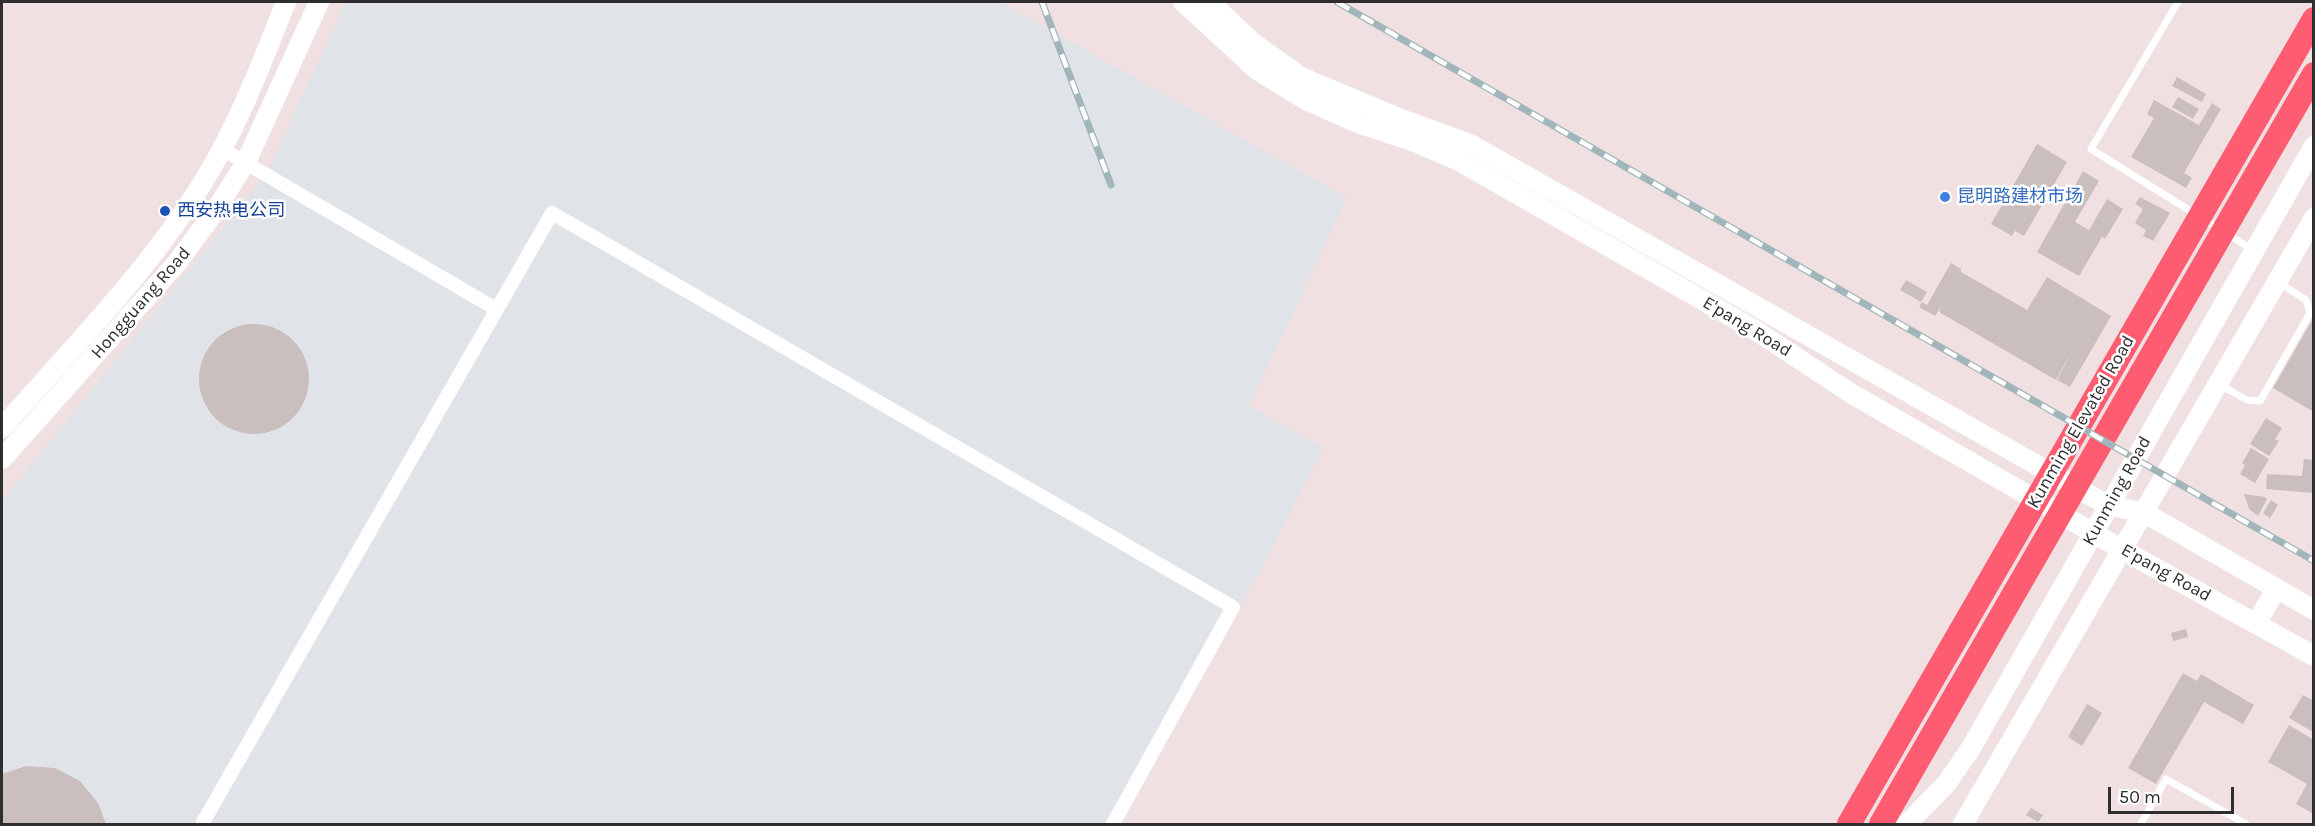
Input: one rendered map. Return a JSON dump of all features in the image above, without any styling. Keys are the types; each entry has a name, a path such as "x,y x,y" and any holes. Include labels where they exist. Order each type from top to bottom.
{"highway":[{"name":"Kunming Elevated Road","path":"1849,825 2313,19"},
{"name":"Kunming Elevated Road","path":"1881,825 2313,74"}],"main road":[{"name":"Hongguang Road","path":"2,428 160,245 192,200 222,149 286,2"},
{"name":"Hongguang Road","path":"2,459 176,264 213,214 246,162 319,2"},
{"name":"E'pang Road","path":"1183,2 1257,70 1306,100 1358,123 1415,142 1459,161 1755,330 1852,394 2313,656"},
{"name":"E'pang Road","path":"1210,2 1252,42 1301,77 1401,119 1470,144 2109,506 2143,512 2313,610"},
{"name":"Kunming Road","path":"1906,825 1947,783 1971,748 2313,146"},
{"name":"Kunming Road","path":"1963,825 2313,218"},
{"path":"2256,624 2276,589"}],"street":[{"path":"222,149 496,309"},
{"path":"202,825 552,213 1233,608 1113,825"}],"lane":[{"path":"2178,2 2091,149 2253,250"},
{"path":"2217,383 2247,400 2260,401 2310,313 2306,300 2276,281"},
{"path":"2140,825 2166,779 2246,825"}],"shaded area":[{"path":"346,2 1001,2 1347,198 1249,406 1324,448 1122,824 2,824 2,501 267,173"}],"building":[{"path":"2177,77 2206,94 2202,102 2172,86"},
{"path":"2178,97 2199,109 2193,119 2172,107"},
{"path":"2154,100 2199,125 2212,103 2221,109 2184,173 2192,178 2186,188 2131,157 2154,118 2147,114"},
{"path":"2037,144 2067,162 2024,236 2015,231 2042,181 2012,236 1991,224"},
{"path":"2083,171 2099,181 2075,222 2089,230 2107,199 2123,209 2105,239 2102,237 2079,276 2037,252"},
{"path":"2140,197 2170,213 2153,241 2143,236 2146,230 2135,223 2143,209 2135,204"},
{"path":"1951,263 1961,269 1961,272 2027,310 2047,277 2111,316 2070,387 2057,380 2075,346 2056,380 1939,312 1942,305 1935,316 1919,307 1922,302 1927,305"},
{"path":"1906,280 1927,292 1921,302 1900,290"},
{"path":"2314,317 2314,412 2273,388"},
{"path":"254,324 275,328 293,340 305,358 309,379 305,400 293,418 275,430 254,434 233,430 215,418 203,400 199,379 203,358 215,340 233,328"},
{"path":"2266,418 2282,428 2275,439 2279,441 2269,456 2250,444"},
{"path":"2251,448 2269,459 2255,483 2240,474 2245,465 2242,463"},
{"path":"2304,459 2314,460 2314,493 2266,489 2267,474 2302,476"},
{"path":"2244,494 2267,499 2258,516 2249,509"},
{"path":"2271,500 2278,505 2270,518 2263,513"},
{"path":"2186,629 2188,637 2173,641 2171,633"},
{"path":"2183,673 2197,681 2201,674 2254,705 2243,724 2204,702 2156,784 2128,768"},
{"path":"2303,695 2314,701 2313,732 2289,718"},
{"path":"2087,704 2102,713 2082,746 2068,737"},
{"path":"2289,725 2314,740 2314,814 2296,804 2307,784 2268,762"},
{"path":"26,766 55,768 80,781 98,803 106,824 2,824 2,774"},
{"path":"2031,808 2043,815 2038,822 2026,815"}],"railway":[{"path":"1042,2 1111,185"},
{"path":"1337,2 2314,561"}],"place":[{"name":"昆明路建材市场","path":"1945,197"},
{"name":"西安热电公司","path":"165,211"}]}
